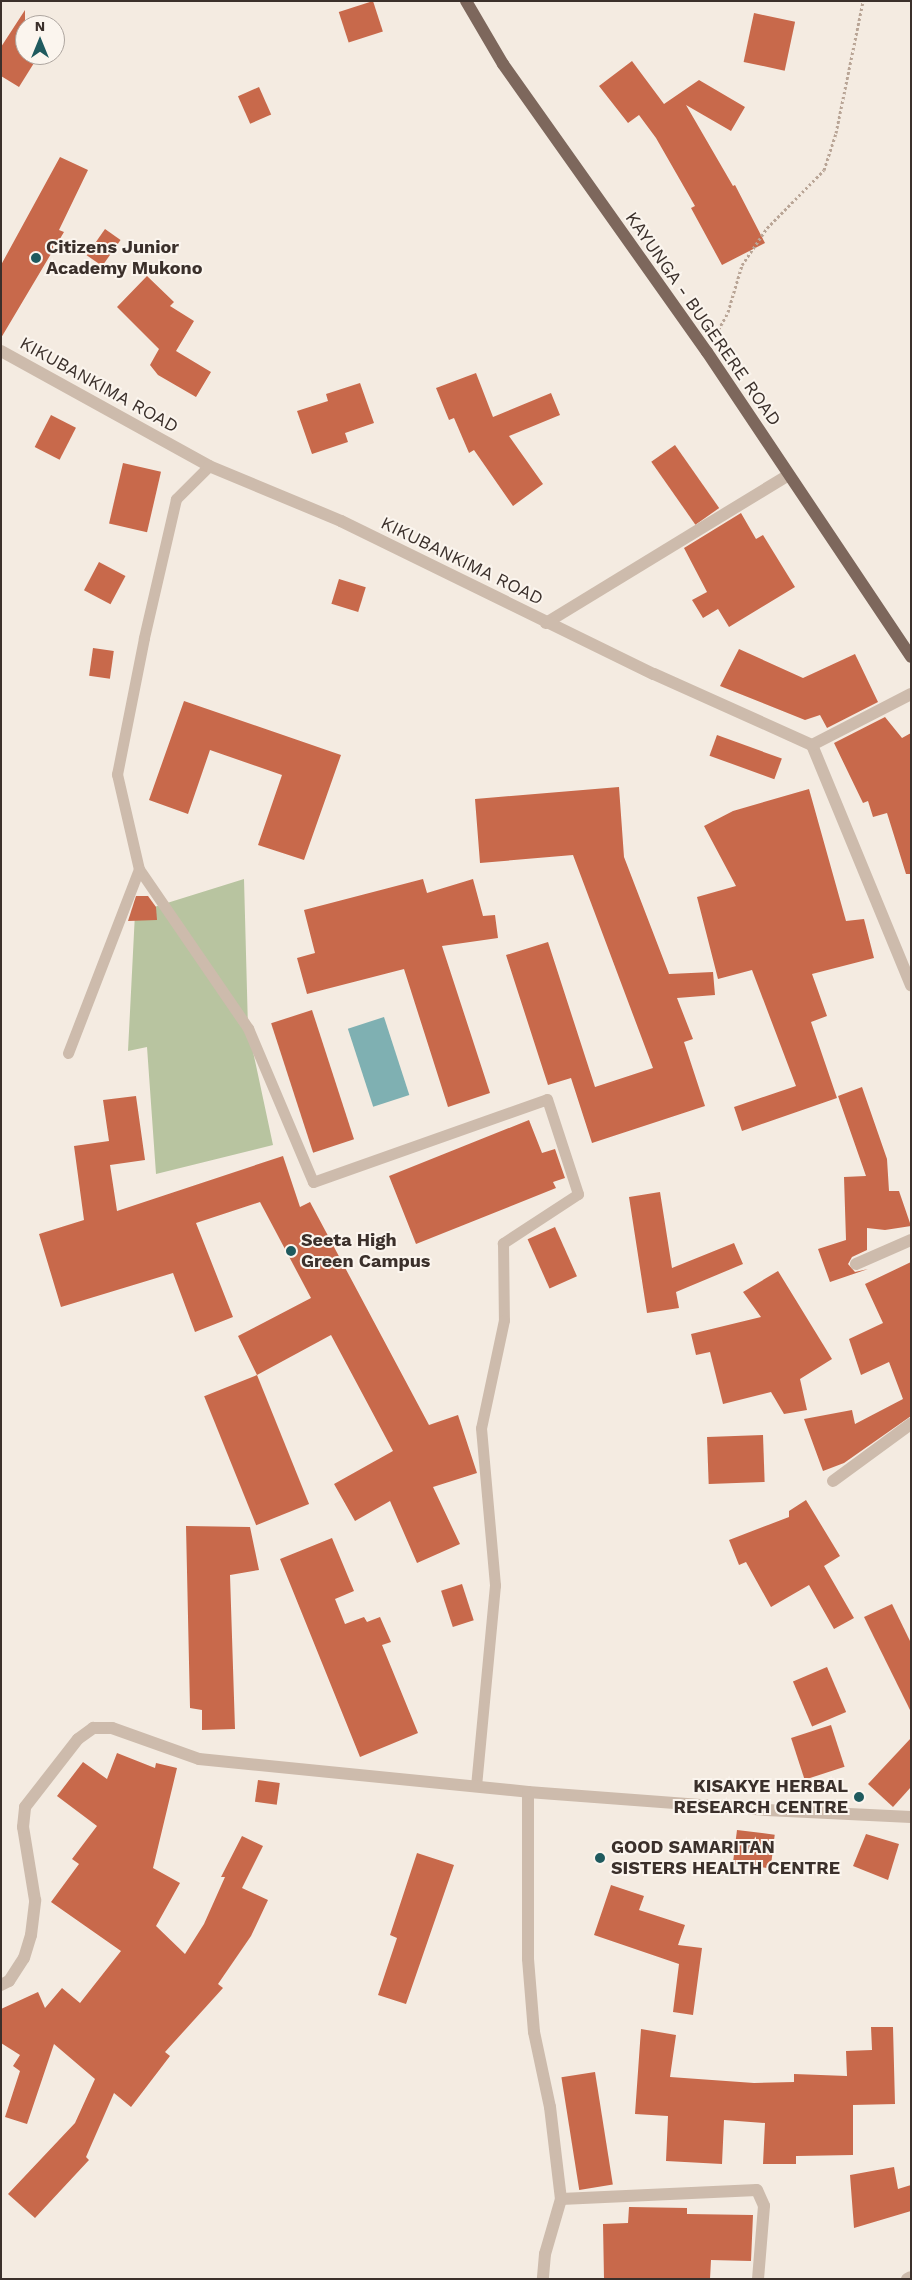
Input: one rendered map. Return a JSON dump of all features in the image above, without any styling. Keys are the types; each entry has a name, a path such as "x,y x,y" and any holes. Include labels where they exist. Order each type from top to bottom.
{"main road":[{"name":"KAYUNGA - BUGERERE ROAD","path":"466,1 503,64 707,352 911,657"}],"street":[{"name":"KIKUBANKIMA ROAD","path":"1,350 209,466 341,521 546,623 761,724 812,745"},
{"path":"546,623 788,474"},
{"path":"911,694 812,745 911,985"},
{"path":"856,1264 911,1240"},
{"path":"833,1480 911,1424"},
{"path":"1,1985 9,1981 24,1958 31,1936 35,1900 23,1827 25,1807 78,1739 93,1728 112,1728 199,1759 476,1785 528,1792 911,1818"},
{"path":"528,1792 528,1959 534,2032 550,2107 561,2199 545,2254 543,2279"},
{"path":"561,2199 757,2190 764,2206 758,2279"},
{"path":"907,2279 911,2277"}],"lane":[{"path":"209,466 176,499 144,638 117,774 140,869 248,1028 313,1182 547,1099 578,1194 503,1243 504,1320 481,1428 495,1585 476,1785"},
{"path":"68,1052 140,869"}],"path":[{"path":"707,352 728,312 742,264 767,228 824,170 836,133 863,1"}],"green space":[{"path":"244,879 248,1028 273,1145 156,1174 147,1047 128,1051 135,913"}],"water":[{"path":"384,1017 409,1095 373,1107 348,1029"}],"building":[{"path":"373,1 383,31 349,43 339,12"},
{"path":"754,13 795,22 785,71 744,62"},
{"path":"15,25 15,65 33,65 19,87 1,76 1,47"},
{"path":"632,61 664,104 699,80 745,107 731,131 686,105 733,186 735,185 765,243 722,265 691,208 695,206 656,138 639,115 628,123 599,86"},
{"path":"259,87 271,114 250,124 238,96"},
{"path":"60,157 88,170 59,230 64,232 1,338 1,265"},
{"path":"105,229 121,240 102,266 87,255"},
{"path":"147,276 174,302 170,306 194,321 176,351 211,372 196,397 158,375 150,365 159,349 117,307"},
{"path":"476,373 493,417 551,393 560,415 509,436 543,484 513,506 474,450 469,453 454,418 449,420 436,388"},
{"path":"360,383 374,423 345,433 348,442 312,454 297,411 328,401 326,394"},
{"path":"51,415 76,428 60,460 35,447"},
{"path":"675,445 719,508 695,525 651,462"},
{"path":"123,463 161,472 147,532 109,523"},
{"path":"741,513 756,539 763,535 795,587 729,627 718,609 703,618 692,600 707,592 684,548"},
{"path":"99,562 125,576 110,604 84,590"},
{"path":"339,579 366,587 358,612 331,604"},
{"path":"93,648 114,651 110,679 89,676"},
{"path":"739,649 803,678 855,654 878,702 827,728 820,715 805,720 720,686"},
{"path":"184,701 341,755 304,860 258,845 282,775 210,750 188,814 149,800"},
{"path":"885,717 902,738 911,733 911,874 906,874 887,813 873,817 868,801 863,803 834,743"},
{"path":"717,735 782,759 774,779 709,756"},
{"path":"619,787 624,857 669,974 713,972 715,995 677,998 693,1039 684,1042 705,1106 592,1143 571,1078 548,1085 506,955 548,942 595,1087 653,1068 573,855 480,863 475,799"},
{"path":"809,789 846,921 864,919 874,958 812,974 827,1016 811,1022 837,1098 742,1131 734,1107 796,1086 752,970 718,979 697,897 736,886 704,826 733,811"},
{"path":"423,879 427,893 473,879 483,916 495,915 498,938 442,946 490,1093 448,1107 404,969 307,994 297,958 315,953 304,910"},
{"path":"136,896 148,896 156,907 157,920 128,921"},
{"path":"312,1010 354,1139 313,1153 271,1023"},
{"path":"862,1087 887,1159 889,1191 899,1191 911,1226 885,1230 867,1228 867,1250 852,1257 848,1264 855,1272 868,1269 830,1282 818,1249 846,1240 844,1177 866,1176 838,1096"},
{"path":"136,1096 145,1160 110,1165 117,1211 283,1156 300,1207 310,1202 429,1425 458,1415 477,1473 433,1487 460,1544 417,1563 390,1501 355,1521 334,1484 393,1451 331,1335 257,1375 238,1336 311,1298 260,1202 196,1223 233,1317 195,1332 173,1273 61,1307 39,1234 84,1220 74,1146 109,1141 103,1100"},
{"path":"529,1120 542,1153 555,1149 565,1178 553,1182 556,1188 416,1244 389,1176"},
{"path":"660,1192 672,1268 734,1243 743,1264 676,1292 679,1308 647,1313 629,1197"},
{"path":"555,1227 577,1276 550,1289 528,1239"},
{"path":"911,1262 911,1416 844,1463 823,1471 804,1419 852,1410 855,1424 903,1399 889,1362 861,1375 849,1339 883,1323 865,1284"},
{"path":"778,1271 832,1359 800,1379 807,1410 784,1414 771,1392 723,1404 710,1352 696,1355 691,1334 761,1317 743,1292"},
{"path":"257,1375 309,1504 256,1525 204,1396"},
{"path":"763,1435 765,1482 709,1484 707,1437"},
{"path":"806,1500 840,1556 824,1566 854,1618 834,1629 809,1585 771,1607 746,1562 739,1565 729,1540 789,1517 789,1511"},
{"path":"186,1526 250,1527 259,1570 230,1575 235,1729 202,1730 202,1710 190,1708"},
{"path":"332,1538 354,1591 335,1599 345,1624 364,1617 367,1622 380,1617 391,1642 382,1645 418,1733 360,1757 280,1559"},
{"path":"462,1584 474,1620 453,1627 441,1591"},
{"path":"892,1604 911,1643 911,1712 864,1617"},
{"path":"827,1667 846,1712 812,1727 793,1681"},
{"path":"831,1725 845,1767 805,1780 791,1738"},
{"path":"911,1738 911,1787 893,1807 868,1784"},
{"path":"117,1753 155,1768 156,1763 177,1768 153,1868 180,1883 156,1926 185,1954 204,1924 225,1877 221,1877 242,1836 263,1846 242,1888 268,1900 251,1936 218,1984 223,1988 165,2052 170,2056 131,2107 114,2093 86,2157 89,2160 35,2218 8,2194 75,2123 95,2079 54,2044 27,2124 5,2117 20,2071 13,2066 20,2055 1,2043 1,2009 38,1992 45,2008 62,1988 80,2003 121,1951 51,1902 79,1864 72,1859 97,1826 57,1796 83,1762 107,1779"},
{"path":"258,1780 280,1783 277,1805 255,1802"},
{"path":"737,1830 775,1835 771,1868 733,1864"},
{"path":"866,1834 899,1844 888,1880 853,1866"},
{"path":"417,1853 454,1865 406,2004 378,1995 397,1938 390,1935"},
{"path":"611,1885 644,1896 639,1910 685,1925 678,1945 702,1948 693,2015 673,2012 679,1964 594,1935"},
{"path":"871,2027 893,2027 895,2104 853,2105 853,2155 796,2156 796,2164 763,2164 765,2123 724,2120 722,2164 666,2161 668,2116 635,2114 641,2029 676,2035 670,2077 754,2083 794,2082 794,2074 847,2076 846,2051 872,2050"},
{"path":"595,2072 613,2185 579,2190 561,2077"},
{"path":"894,2167 898,2189 911,2185 911,2211 854,2228 850,2175"},
{"path":"629,2207 687,2208 687,2214 753,2215 751,2261 711,2260 710,2279 604,2279 603,2224 628,2223"}],"place":[{"name":"Citizens Junior Academy Mukono","path":"36,258"},
{"name":"Seeta High Green Campus","path":"291,1251"},
{"name":"KISAKYE HERBAL RESEARCH CENTRE","path":"859,1797"},
{"name":"GOOD SAMARITAN SISTERS HEALTH CENTRE","path":"600,1858"}]}
